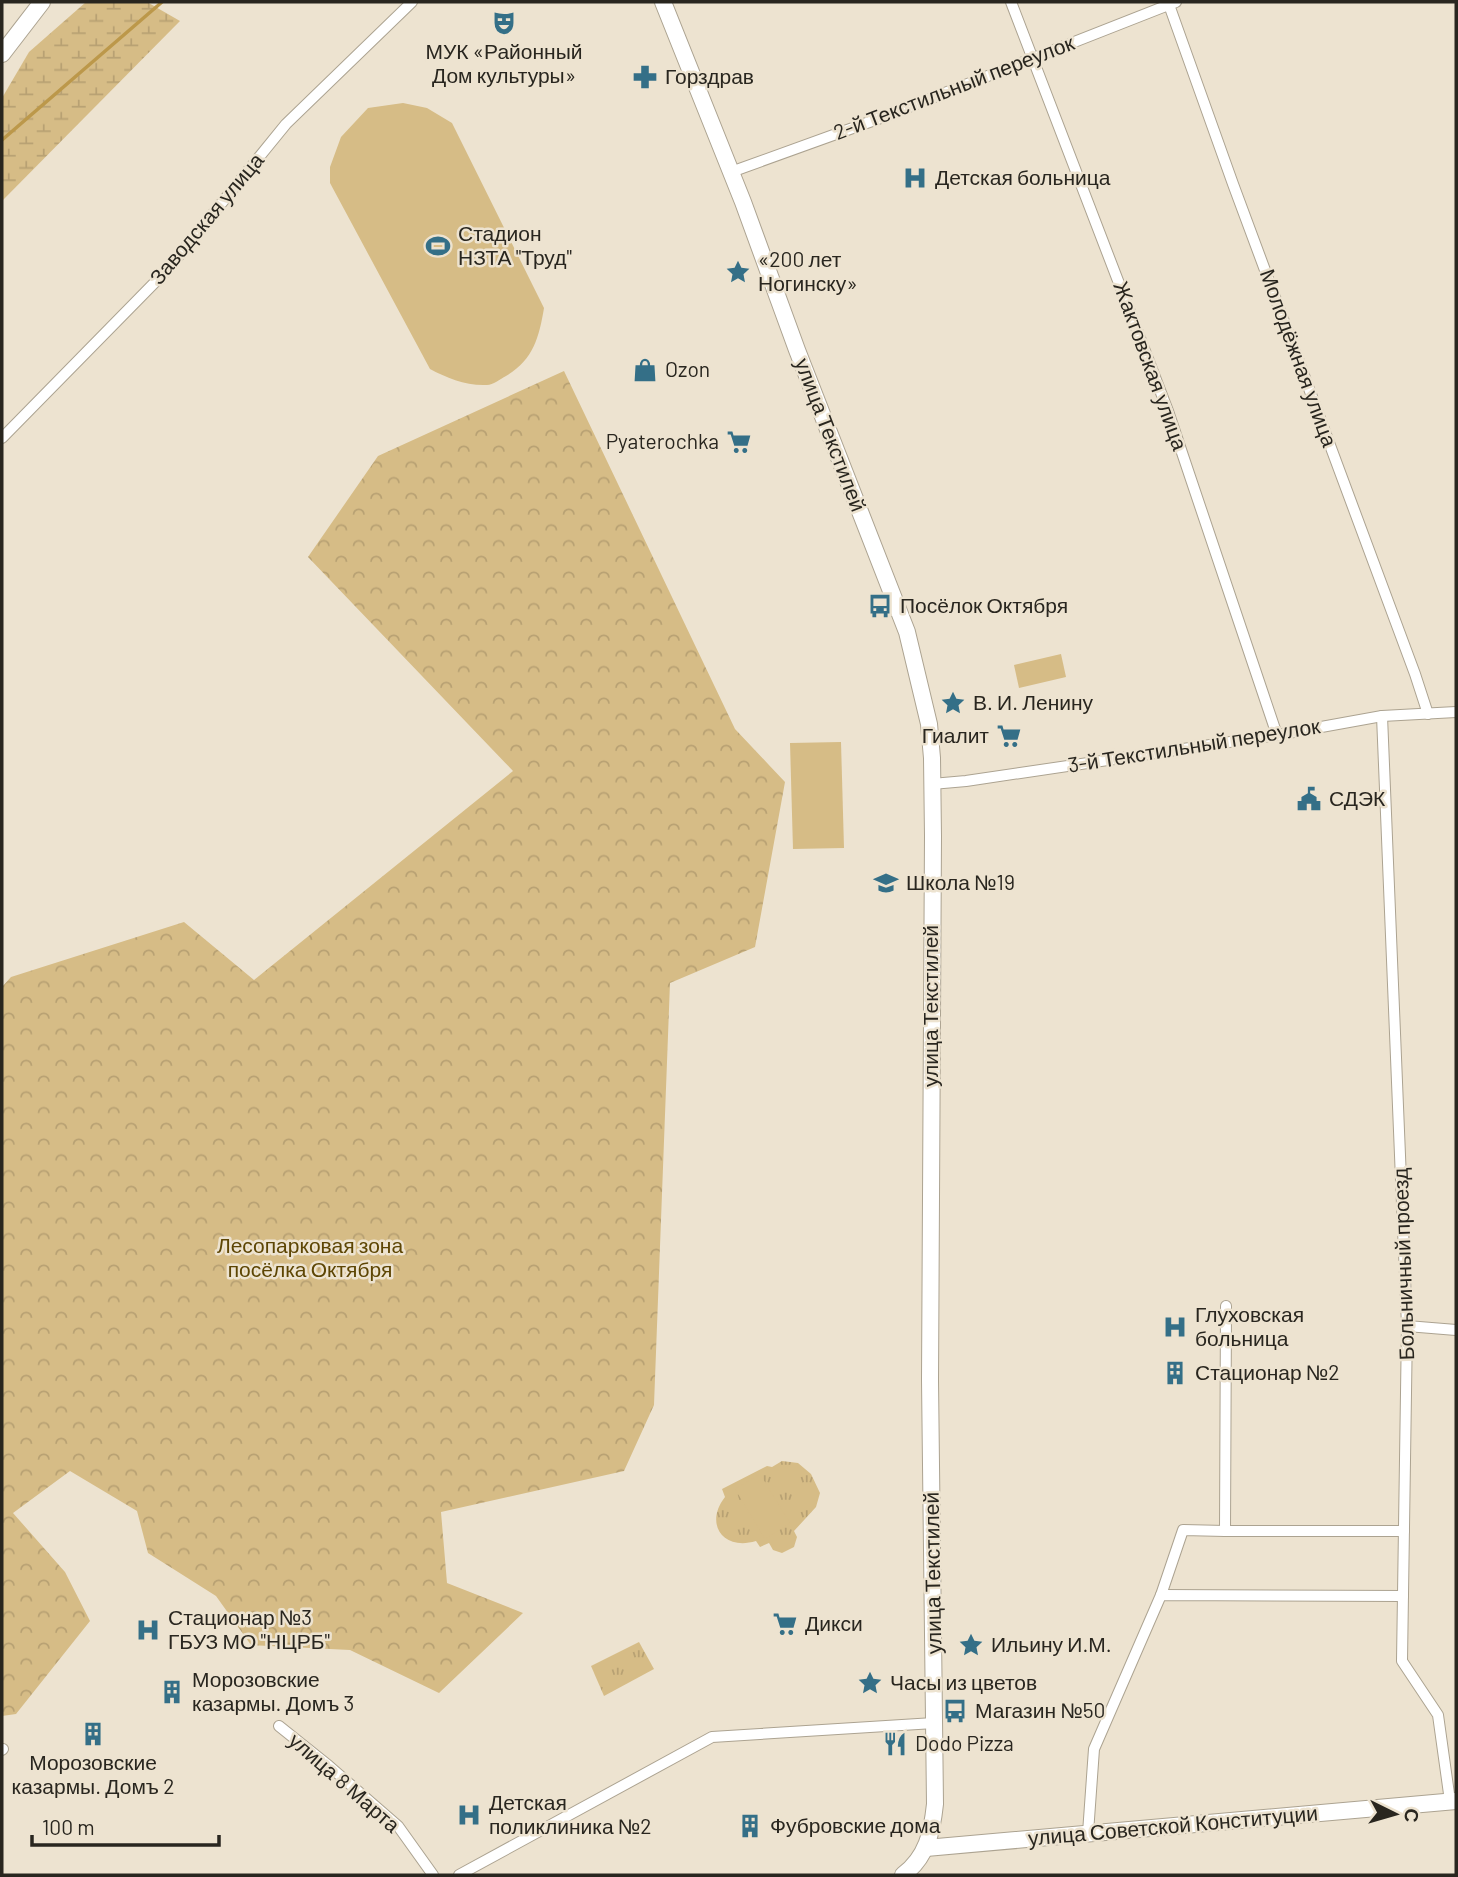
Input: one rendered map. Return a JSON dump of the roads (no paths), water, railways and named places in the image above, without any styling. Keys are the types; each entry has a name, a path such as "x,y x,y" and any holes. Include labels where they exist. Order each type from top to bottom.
{"street":[{"name":"Заводская улица","path":"2,438 168,270 286,124 412,2"},
{"name":"улица Текстилей","path":"663,2 907,632 929,724 932,783 930,1380 935,1804 926,1848"},
{"name":"Жактовская улица","path":"1010,2 1168,411 1277,735"},
{"name":"2-й Текстильный переулок","path":"731,172 876,120 1171,3"},
{"name":"Молодёжная улица","path":"1171,3 1233,184 1428,714"},
{"path":"2,54 33,6"},
{"name":"3-й Текстильный переулок","path":"932,783 966,781 1277,735 1382,716 1456,712"},
{"name":"Больничный проезд","path":"1382,716 1407,1326 1402,1661 1438,1715 1453,1801"},
{"path":"1225,1531 1226,1306"},
{"path":"1407,1326 1456,1330"},
{"path":"1088,1833 1094,1749 1161,1595 1182,1530 1404,1531"},
{"path":"1161,1595 1403,1597"},
{"path":"459,1875 712,1737 934,1723"},
{"name":"улица 8 Марта","path":"279,1726 398,1826 433,1875"},
{"name":"улица Советской Конституции","path":"926,1848 1453,1801"},
{"path":"903,1875 913,1867 926,1848"}],"waterway":[{"path":"2,140 162,2"}],"place":[{"name":"МУК «Районный Дом культуры»","path":"504,23"},
{"name":"Горздрав","path":"645,77"},
{"name":"Детская больница","path":"915,178"},
{"name":"Стадион НЗТА \"Труд\"","path":"438,246"},
{"name":"«200 лет Ногинску»","path":"738,272"},
{"name":"Ozon","path":"645,370"},
{"name":"Pyaterochka","path":"739,442"},
{"name":"Посёлок Октября","path":"880,606"},
{"name":"В. И. Ленину","path":"953,703"},
{"name":"Гиалит","path":"1009,736"},
{"name":"СДЭК","path":"1309,799"},
{"name":"Школа №19","path":"886,883"},
{"name":"Глуховская больница","path":"1175,1327"},
{"name":"Стационар №2","path":"1175,1373"},
{"name":"Дикси","path":"785,1624"},
{"name":"Стационар №3 ГБУЗ МО \"НЦРБ\"","path":"148,1630"},
{"name":"Ильину И.М.","path":"971,1645"},
{"name":"Часы из цветов","path":"870,1683"},
{"name":"Морозовские казармы. Домъ 3","path":"172,1692"},
{"name":"Магазин №50","path":"955,1711"},
{"name":"Морозовские казармы. Домъ 2","path":"93,1734"},
{"name":"Dodo Pizza","path":"895,1744"},
{"name":"Детская поликлиника №2","path":"469,1815"},
{"name":"Фубровские дома","path":"750,1826"}],"park label":[{"name":"Лесопарковая зона посёлка Октября","path":"310,1258"}]}
